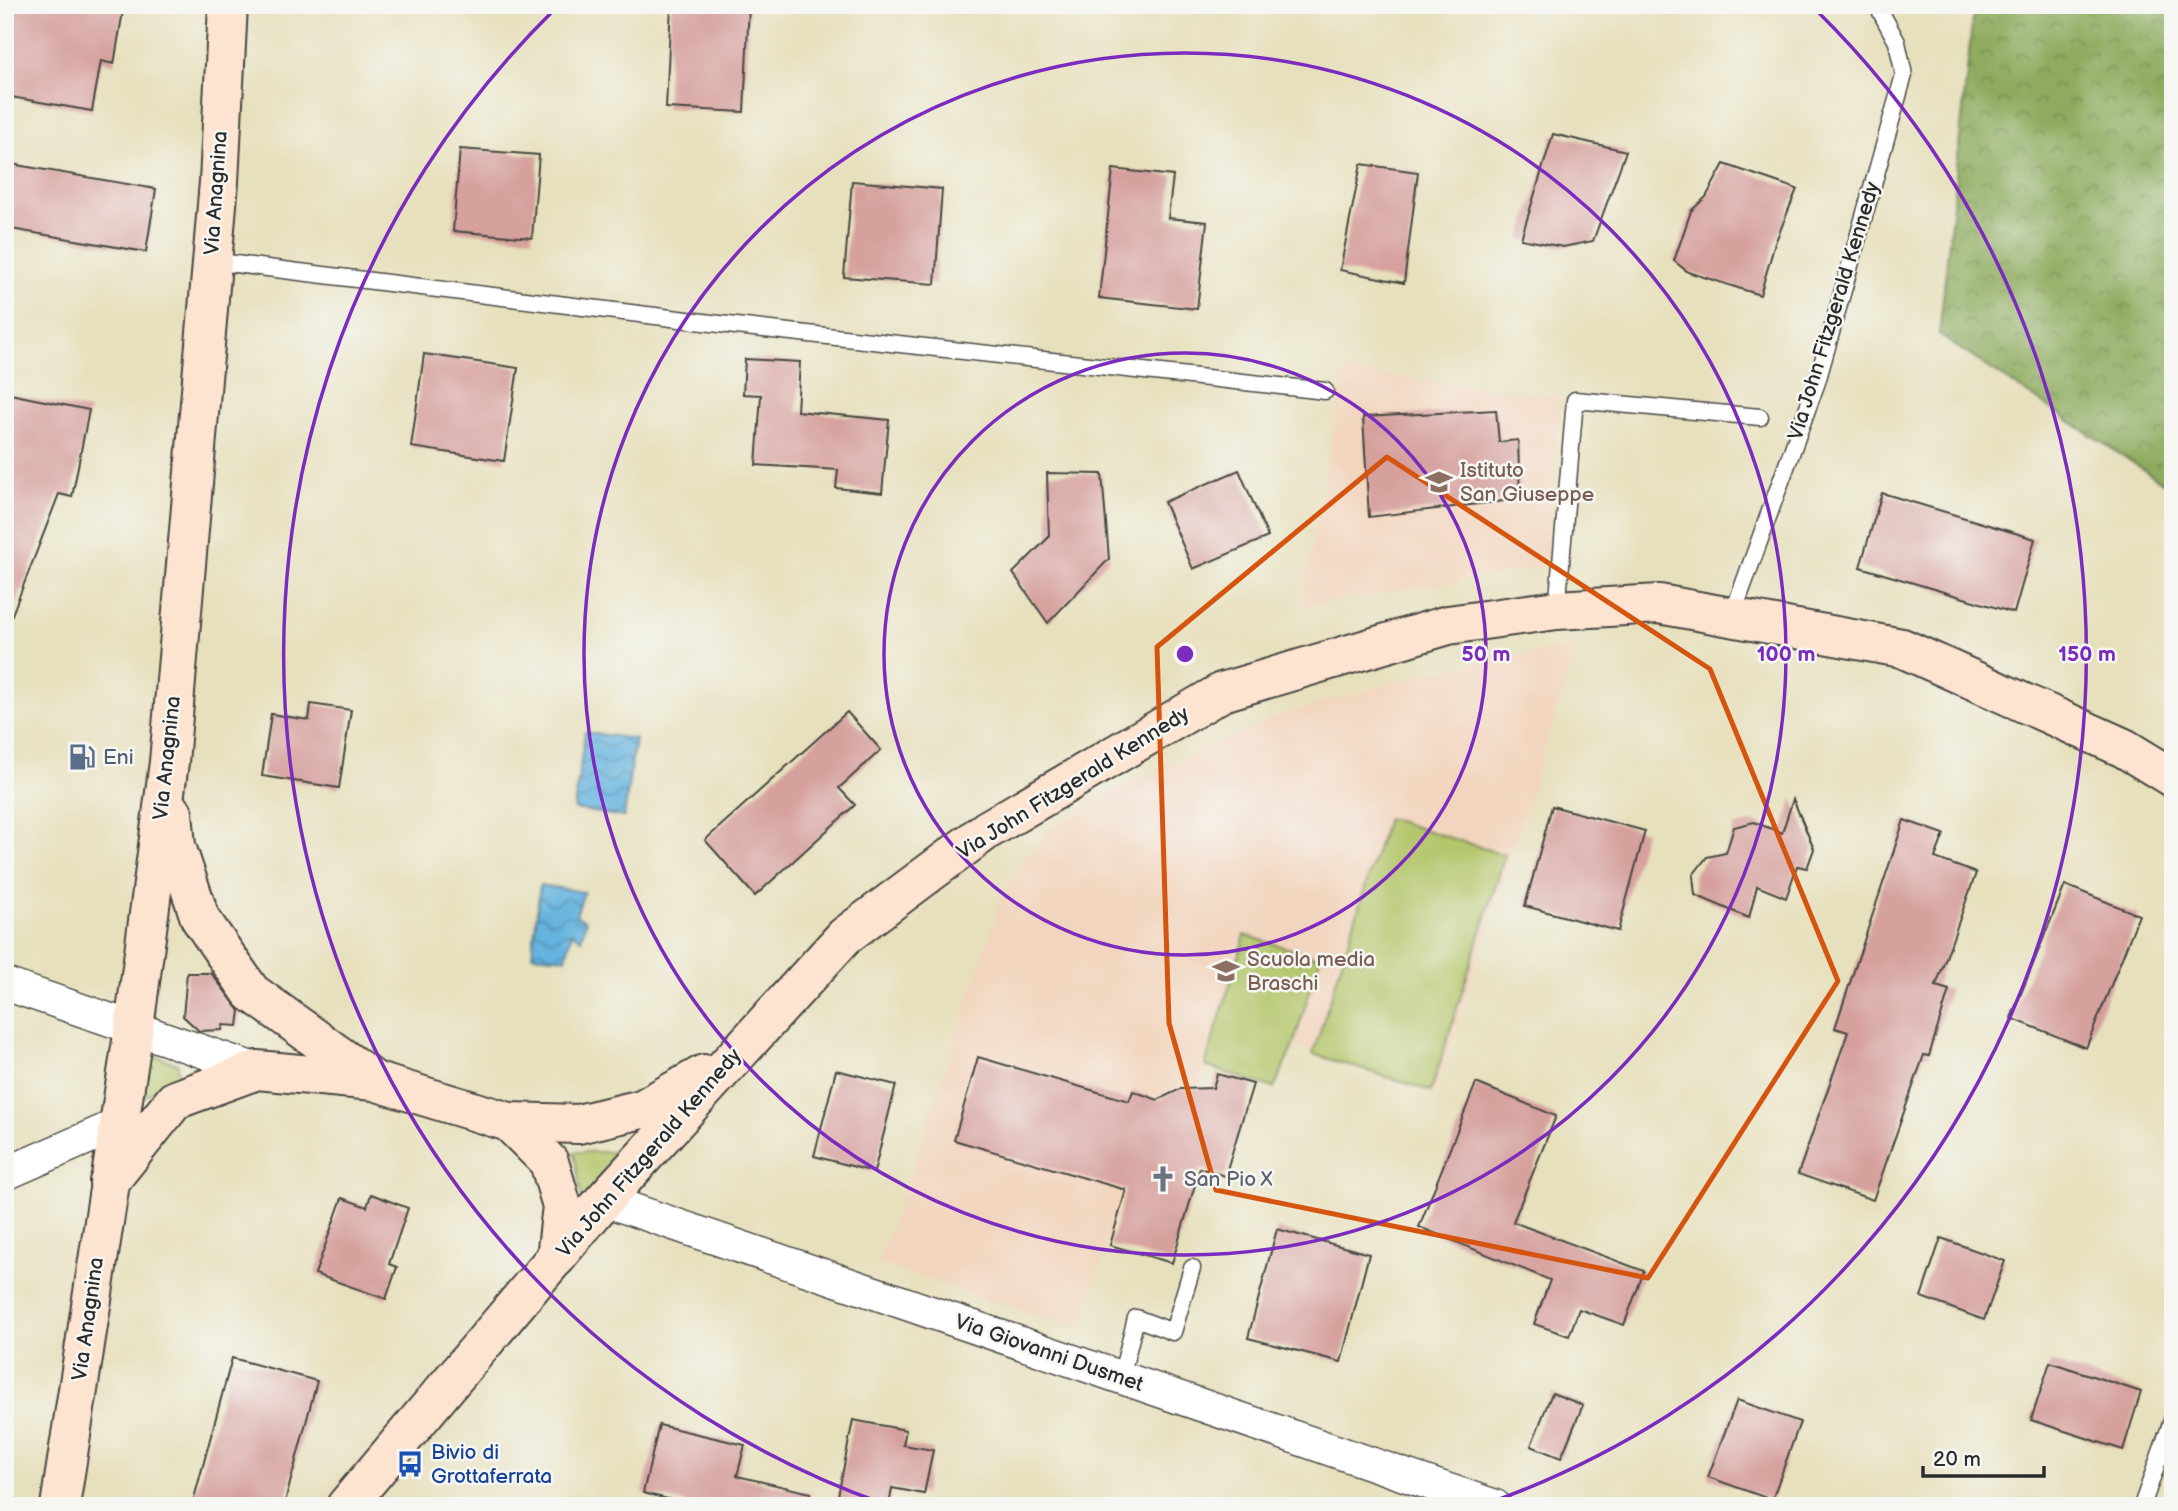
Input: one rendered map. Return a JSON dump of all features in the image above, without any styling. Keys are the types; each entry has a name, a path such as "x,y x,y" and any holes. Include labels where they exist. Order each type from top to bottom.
{"main road":[{"name":"Via Anagnina","path":"60,1506 134,1028 169,762 211,261 228,5"},
{"name":"Via John Fitzgerald Kennedy","path":"346,1506 604,1200 845,936 987,830 1222,692 1448,625 1557,610 1659,604 1902,648 2124,748 2173,778"},
{"path":"169,762 176,846 200,918 250,992 374,1081"},
{"path":"108,1184 175,1100 257,1070 374,1081 509,1122 578,1124 642,1109 732,1059"},
{"path":"509,1122 549,1162 562,1206 556,1258"}],"street":[{"path":"5,985 257,1070"},
{"path":"5,1174 117,1125"},
{"name":"Via Giovanni Dusmet","path":"604,1200 1495,1506"}],"lane":[{"name":"Via John Fitzgerald Kennedy","path":"1732,616 1817,382 1904,75 1896,42 1877,5"},
{"path":"211,261 736,326 1325,391"},
{"path":"1557,610 1575,400 1760,417"},
{"path":"1121,1377 1136,1318 1173,1332 1192,1268"},
{"path":"2142,1506 2173,1418"}],"highlighted area":[{"path":"1387,457 1710,669 1838,981 1648,1278 1216,1190 1169,1023 1157,647"}],"shaded area":[{"name":"Istituto San Giuseppe","path":"1344,370 1560,397 1546,566 1301,607"},
{"name":"Scuola media Braschi","path":"1577,646 1436,1092 1293,1046 1274,1088 1205,1066 1197,1092 1166,1102 1153,1098 1080,1330 878,1263 926,1131 1002,896 1024,858 1051,830 1097,799 1208,746 1287,713 1428,672"}],"green space":[{"path":"1974,5 2173,5 2173,489 1939,335"},
{"path":"1387,818 1505,855 1431,1091 1313,1054"},
{"path":"1245,935 1320,958 1293,1046 1274,1088 1205,1066"},
{"path":"142,1051 178,1064 178,1075 139,1100"},
{"path":"574,1152 648,1152 586,1222"}],"water":[{"path":"585,732 635,739 624,817 574,809"},
{"path":"540,885 584,892 576,915 586,921 581,939 572,932 566,958 532,955"}],"building":[{"path":"14,5 124,5 114,64 101,61 92,111 5,96 5,56"},
{"path":"671,5 749,5 744,112 666,108"},
{"path":"1553,134 1626,151 1593,241 1563,247 1521,239"},
{"path":"460,149 539,155 532,238 453,231"},
{"path":"5,163 156,189 146,252 5,228"},
{"path":"1361,164 1418,172 1404,283 1340,270"},
{"path":"1724,164 1797,189 1775,243 1760,295 1688,272 1674,261 1691,211 1706,197"},
{"path":"1113,169 1173,176 1168,218 1207,222 1197,309 1099,298"},
{"path":"852,181 942,189 935,284 844,277"},
{"path":"424,354 518,368 504,461 411,447"},
{"path":"745,359 800,362 797,411 889,420 882,493 836,488 838,470 756,465 761,395 743,394"},
{"path":"5,393 89,410 72,497 59,494 8,625"},
{"path":"1496,410 1499,442 1518,440 1520,499 1369,517 1363,417"},
{"path":"1239,470 1268,537 1193,569 1164,502"},
{"path":"1047,473 1102,474 1109,559 1048,623 1013,573 1049,537"},
{"path":"1882,493 2035,539 2014,613 1860,567"},
{"path":"311,704 351,710 339,788 262,776 271,714 309,720"},
{"path":"847,712 881,750 839,788 855,805 755,896 705,840"},
{"path":"1793,799 1814,849 1807,868 1797,866 1786,898 1757,886 1749,918 1695,895 1693,875 1707,857 1726,853 1734,827 1754,822 1782,833"},
{"path":"1552,806 1645,831 1618,931 1525,906"},
{"path":"1904,820 1944,834 1935,858 1976,873 1936,986 1949,990 1929,1056 1924,1055 1873,1200 1798,1174 1848,1032 1835,1028"},
{"path":"2065,885 2139,915 2086,1048 2011,1018"},
{"path":"187,973 211,973 240,1011 238,1026 223,1025 222,1030 199,1031 183,1016"},
{"path":"978,1057 1129,1101 1133,1091 1158,1100 1180,1089 1213,1088 1217,1074 1253,1084 1225,1176 1200,1168 1172,1263 1110,1245 1126,1190 954,1140"},
{"path":"836,1070 896,1085 874,1172 814,1156"},
{"path":"1476,1083 1556,1116 1513,1222 1644,1271 1624,1325 1579,1309 1569,1336 1534,1324 1550,1280 1419,1227"},
{"path":"371,1194 408,1208 389,1264 397,1267 386,1299 315,1274 342,1198 367,1207"},
{"path":"1277,1229 1369,1254 1341,1362 1248,1338"},
{"path":"1941,1238 2005,1261 1984,1320 1921,1297"},
{"path":"232,1358 317,1381 284,1506 192,1506"},
{"path":"2050,1362 2141,1392 2123,1450 2031,1420"},
{"path":"1552,1393 1583,1405 1561,1458 1531,1446"},
{"path":"1737,1400 1800,1422 1772,1500 1708,1477"},
{"path":"853,1420 906,1430 903,1445 933,1450 924,1494 892,1488 889,1506 836,1506"},
{"path":"659,1425 745,1445 737,1476 811,1493 810,1506 697,1506 643,1493"}],"place":[{"name":"Istituto San Giuseppe","path":"1439,482"},
{"name":"Eni","path":"82,757"},
{"name":"Scuola media Braschi","path":"1226,971"},
{"name":"San Pio X","path":"1163,1179"},
{"name":"Bivio di Grottaferrata","path":"410,1464"}]}
